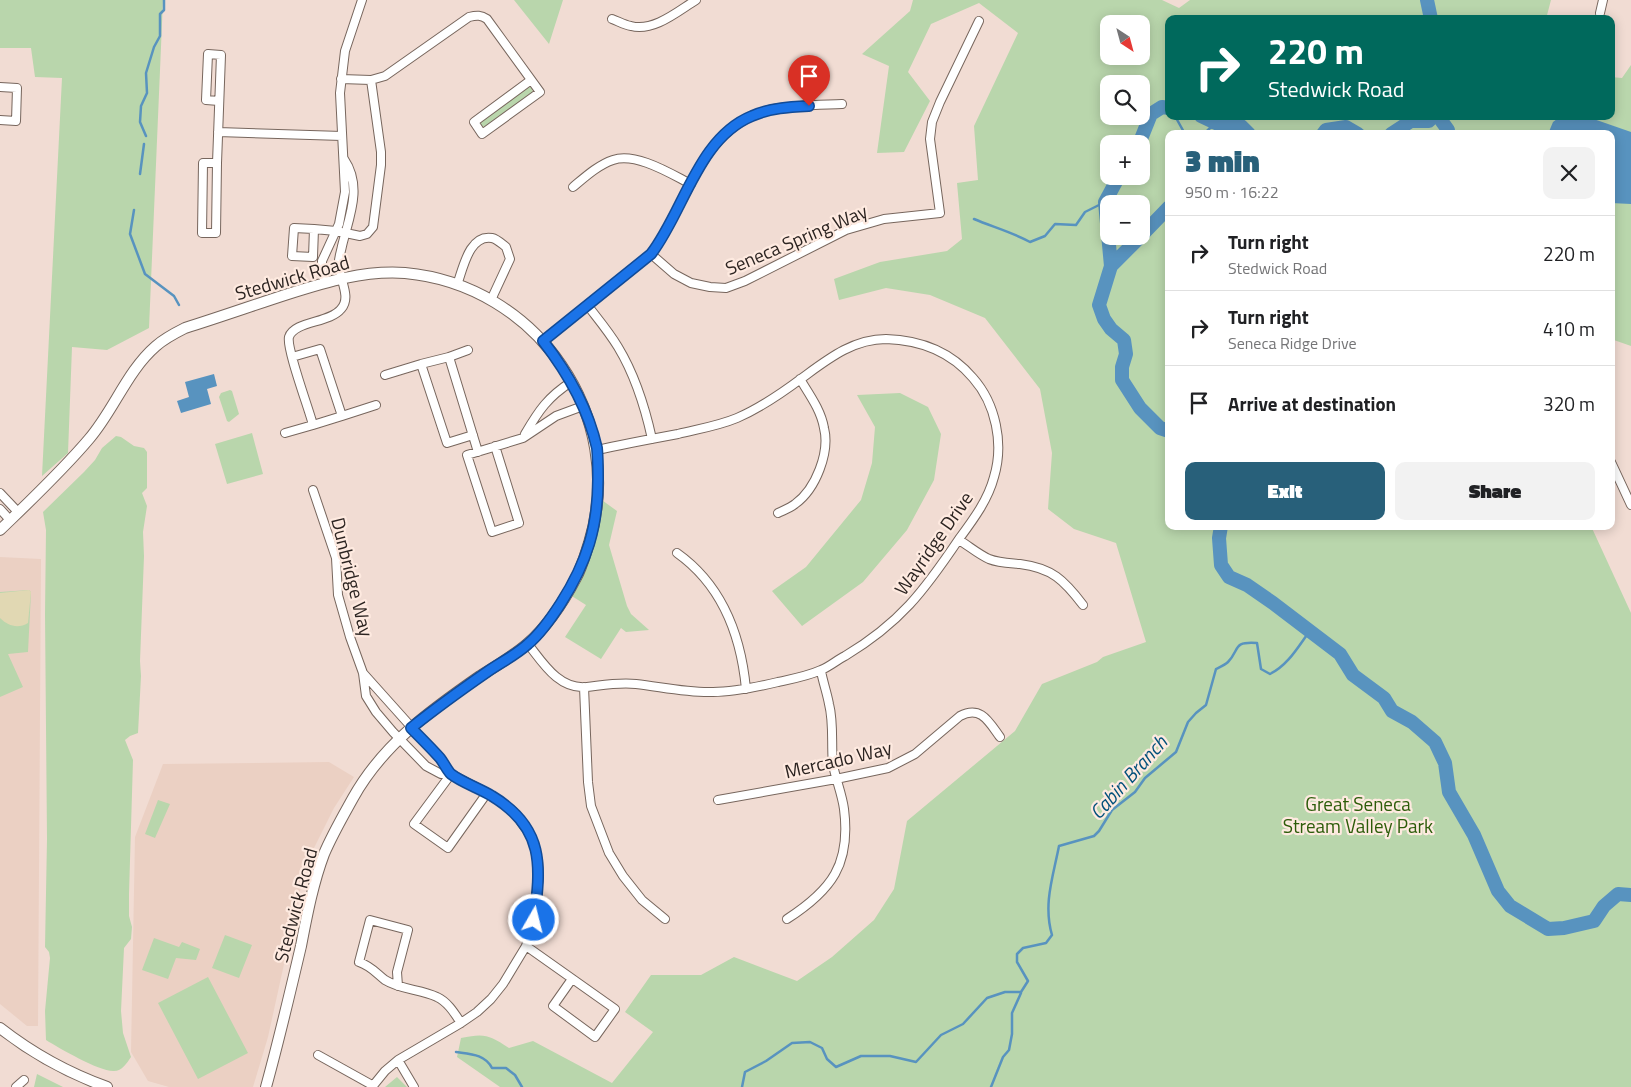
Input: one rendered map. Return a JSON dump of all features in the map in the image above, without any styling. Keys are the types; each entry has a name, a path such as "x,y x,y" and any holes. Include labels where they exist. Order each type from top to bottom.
{"street":[{"path":"324,283 322,261 336,231 345,192 341,79 345,51 362,0"},
{"path":"612,19 631,26 640,27 660,22 696,0"},
{"path":"1600,13 1602,0"},
{"path":"341,79 371,80 385,76 475,15 487,19 540,92 482,134 474,122 531,80"},
{"name":"Seneca Spring Way","path":"651,254 674,274 691,283 726,288 745,282 846,230 884,219 940,213 930,139 932,122 979,20"},
{"path":"217,162 203,163 202,233 216,233 217,162 219,101 220,55 208,54 206,100 219,101"},
{"path":"314,229 313,257 292,256 294,228 314,229 336,231 360,236 367,234 373,227 381,152 371,80"},
{"path":"0,87 17,88 16,121 0,120"},
{"path":"543,341 651,254 663,238 703,160 720,139 735,125 752,116 792,106 842,104"},
{"path":"218,132 342,136"},
{"path":"313,424 292,357 289,336 293,330 299,327 326,319 342,308 345,301 345,292 338,264 354,196 354,181 344,159"},
{"path":"573,187 600,166 614,160 630,159 648,163 691,184"},
{"path":"457,285 472,247 484,238 494,238 506,247 510,259 491,300"},
{"name":"Stedwick Road","path":"0,530 89,440 139,365 164,339 186,328 341,278 373,273 405,273 440,279 491,300 513,314 543,341 561,364 583,406 597,450 598,500 594,527 576,579 552,617 528,644 441,704 399,738 380,759 355,794 324,853 313,891 266,1087"},
{"path":"588,306 618,346 626,362 638,390 652,439"},
{"name":"Wayridge Drive","path":"528,644 548,669 564,683 584,687 616,682 665,690 714,692 746,689 821,670 860,647 882,631 904,612 932,580 978,513 994,478 997,464 998,438 995,420 981,387 968,372 950,358 932,348 911,342 884,339 858,342 831,357 758,407 725,423 597,450"},
{"path":"292,357 320,349 342,416"},
{"path":"385,375 468,350"},
{"path":"449,357 478,452"},
{"path":"421,364 447,443 473,436"},
{"path":"778,513 796,504 816,478 826,443 824,428 818,410 800,380"},
{"path":"523,438 545,402 571,382"},
{"path":"285,433 376,405"},
{"path":"495,446 519,523 492,532 467,455 495,446 523,438 556,416 583,406"},
{"path":"1615,471 1631,505"},
{"name":"Dunbridge Way","path":"313,490 336,558 338,595 363,673 366,696 376,712 426,766 441,774 451,774"},
{"path":"0,494 18,512"},
{"path":"0,509 10,520"},
{"path":"959,540 988,559 1047,570 1069,586 1083,605"},
{"path":"677,553 688,561 707,581 725,608 740,648 746,689"},
{"path":"787,919 809,905 823,892 839,866 846,835 844,810 836,779 830,704 821,670"},
{"name":"Dunbridge Way","path":"363,673 440,759 451,774"},
{"path":"584,687 588,782 592,806 609,853 623,876 642,900 665,919"},
{"name":"Mercado Way","path":"718,800 888,768 915,754 960,716 968,712 978,713 985,718 1000,737"},
{"path":"318,1055 372,1086 398,1060 461,1023 491,999 506,980 526,946 534,920 539,877 535,847 524,824 513,811 488,793 451,774 414,824 448,848 488,793"},
{"path":"398,986 397,972 408,930 370,920 359,962 369,965 385,980 398,986 438,997 446,1003 461,1023"},
{"path":"526,946 615,1009 595,1037 552,1006 572,979"},
{"path":"0,1028 47,1059 86,1079 107,1087"},
{"path":"398,1060 414,1087"},
{"path":"16,1087 24,1080"}],"shaded area":[{"path":"0,557 41,559 38,1026 27,1026 0,1004"},
{"path":"329,762 354,777 334,808 306,864 268,1037 253,1087 169,1087 148,1081 131,1052 135,837 163,764"}],"green space":[{"path":"0,0 163,0 149,328 107,350 72,347 68,453 42,476 62,78 35,77 31,48 0,48"},
{"path":"514,0 563,0 549,44"},
{"name":"Great Seneca Stream Valley Park","path":"913,0 1162,0 1179,8 1190,0 1551,0 1547,15 1165,15 1165,120 1615,120 1615,77 1622,78 1631,65 1631,346 1615,340 1615,130 1165,130 1165,530 1593,530 1631,613 1631,1087 500,1087 457,1057 461,1038 486,1036 509,1048 533,1041 612,1083 653,1032 625,1012 651,975 701,975 734,957 797,981 832,957 874,920 894,889 907,821 1015,731 1042,684 1097,662 1103,657 1146,642 1116,543 1074,529 1048,509 1052,453 1040,389 985,318 930,295 886,288 839,300 834,279 880,262 947,251 962,239 957,183 978,180 974,126 1018,33 979,3 931,24 908,72 930,101 904,152 877,153 889,66 862,54 910,11"},
{"path":"529,87 533,88 532,93 485,127 481,126 481,122"},
{"path":"232,391 239,414 229,422 219,397 221,393"},
{"path":"900,393 928,407 941,434 934,480 907,530 863,582 802,626 772,591 806,567 861,500 872,463 875,427 857,395"},
{"path":"252,433 263,474 227,484 215,444"},
{"path":"116,436 121,437 134,446 144,448 147,452 147,488 142,493 147,506 143,532 144,556 138,733 125,740 133,760 129,894 129,916 132,927 131,939 124,948 121,1011 123,1033 131,1057 122,1068 114,1071 90,1064 46,1040 45,1011 50,958 49,952 45,947 47,839 46,530 43,512 84,472 95,460 102,448"},
{"path":"599,498 617,511 609,545 627,606 631,614 649,630 626,632 621,628 601,659 565,637 586,605 567,593"},
{"path":"29,590 31,592 28,652 8,654 23,687 0,697 0,592"},
{"path":"158,800 170,804 155,838 145,834"},
{"path":"225,935 252,945 239,978 212,968"},
{"path":"154,938 179,947 182,942 200,949 196,960 176,958 168,979 142,970"},
{"path":"208,977 248,1053 198,1079 158,1003"},
{"path":"37,1074 63,1087 34,1087"},
{"path":"397,1077 407,1087 385,1087"}],"sand":[{"path":"29,590 31,592 28,623 21,626 13,626 0,618 0,593"}],"water":[{"path":"1556,120 1596,120 1631,132 1631,204 1615,203 1615,130 1550,130"},
{"path":"214,374 217,386 207,389 211,404 181,413 177,401 189,397 185,382"}],"waterway":[{"path":"146,136 140,122 141,106 147,93 146,73 154,47 160,36 160,14 164,10 164,0"},
{"path":"1427,0 1430,15"},
{"path":"1143,135 1151,114 1162,107 1165,107"},
{"path":"1177,120 1183,130"},
{"path":"1209,120 1220,125 1241,126 1245,130"},
{"path":"1397,130 1411,121 1430,120"},
{"path":"1441,120 1448,130"},
{"path":"1208,130 1220,125"},
{"path":"1326,130 1346,127 1351,130"},
{"path":"140,174 144,144"},
{"path":"1114,185 1105,202 1111,266 1099,305 1104,319 1111,329 1124,340 1126,354 1122,367 1122,380 1140,408 1160,428 1165,430"},
{"path":"974,219 1030,242 1045,236 1055,224 1076,225 1085,212 1100,204"},
{"path":"134,210 130,234 145,274 174,296 179,305"},
{"path":"1150,227 1165,211"},
{"path":"1111,266 1132,245"},
{"path":"1220,530 1221,565 1229,577 1247,585 1273,603 1340,654 1353,675 1384,698 1392,711 1412,722 1435,742 1445,763 1449,792 1474,835 1498,891 1510,906 1548,929 1564,928 1594,921 1604,906 1618,894 1631,895"},
{"name":"Cabin Branch","path":"742,1087 745,1072 766,1061 792,1043 810,1042 822,1048 827,1059 836,1067 861,1056 890,1056 916,1062 941,1035 963,1024 987,998 1005,992 1021,992 1028,981 1017,962 1017,954 1023,948 1046,943 1052,935 1048,912 1059,846 1094,836 1112,810 1135,792 1145,778 1176,752 1188,722 1206,705 1216,669 1228,662 1240,645 1244,643 1257,643 1261,669 1270,674 1287,661 1309,632"},
{"path":"991,1087 1003,1057 1009,1050 1012,1034 1012,1013 1021,993"},
{"path":"456,1052 481,1057 492,1068 506,1068 515,1075 522,1087"}],"route":[{"path":"534,920 539,877 538,861 535,847 524,824 503,803 451,774 440,759 411,728 441,704 528,644 552,617 582,566 594,527 598,500 597,450 576,390 561,364 543,341 651,254 663,238 703,160 720,139 735,125 752,116 772,110 792,106 809,106"}]}
